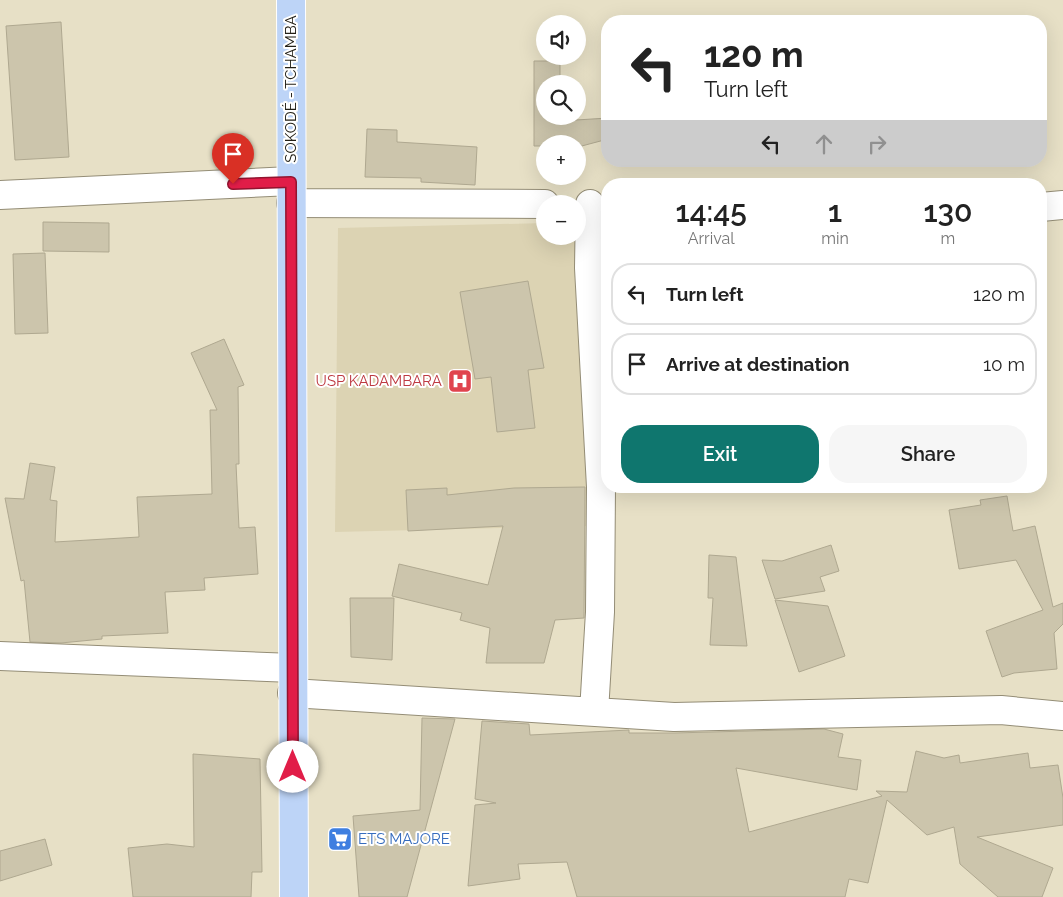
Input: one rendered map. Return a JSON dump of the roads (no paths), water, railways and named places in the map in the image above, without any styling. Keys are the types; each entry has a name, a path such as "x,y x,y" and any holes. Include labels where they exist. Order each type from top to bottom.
{"main road":[{"name":"SOKODÉ - TCHAMBA","path":"290,0 294,897"}],"street":[{"path":"0,195 291,192 536,204"},
{"path":"592,204 589,268 601,488 600,612 594,712"},
{"path":"1047,206 1063,205"},
{"path":"0,656 293,680 594,712 674,718 1001,710 1063,716"}],"place":[{"name":"USP KADAMBARA","path":"460,381"},
{"name":"ETS MAJORE","path":"340,839"}]}
